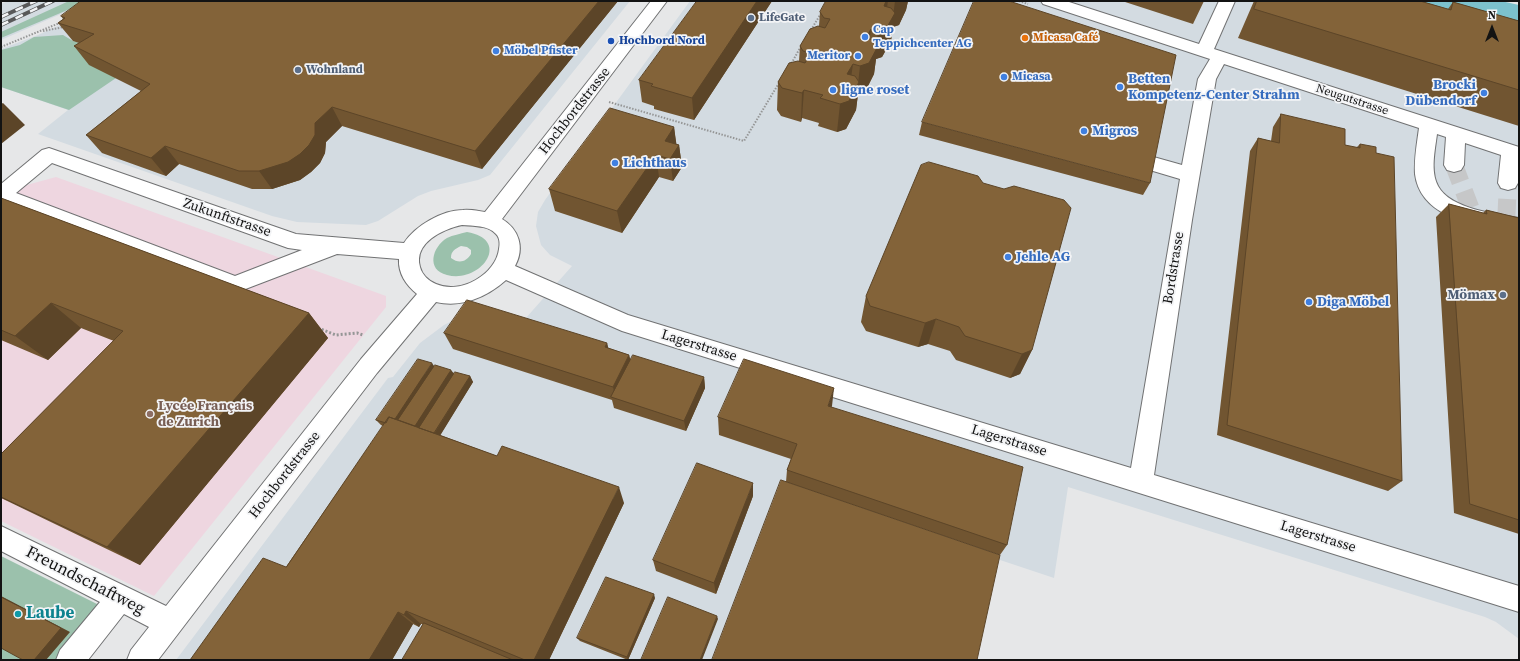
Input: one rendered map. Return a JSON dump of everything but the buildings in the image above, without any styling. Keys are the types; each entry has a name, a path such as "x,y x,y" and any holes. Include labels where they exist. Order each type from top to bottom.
{"street":[{"name":"Hochbordstrasse","path":"490,220 659,1"},
{"name":"Neugutstrasse","path":"1049,1 1515,152"},
{"name":"Bordstrasse","path":"1141,482 1182,220 1212,54 1226,1"},
{"path":"1428,125 1425,174 1429,191 1442,203 1456,211 1519,226"},
{"path":"1454,164 1456,133"},
{"path":"1508,183 1515,152"},
{"name":"Zukunftstrasse","path":"1,195 49,155 295,242 410,252"},
{"path":"1150,163 1191,175"},
{"path":"1,195 235,284 334,246"},
{"path":"462,217 477,217 490,220 501,227 508,236 511,246 510,258 504,270 495,279 471,292 444,295 431,292 419,286 411,276 408,265 410,252 418,239 431,228 446,220 462,217"},
{"name":"Lagerstrasse","path":"504,270 622,322 1519,599"},
{"name":"Hochbordstrasse","path":"141,660 369,366 431,292"},
{"name":"Freundschaftweg","path":"1,538 170,624"},
{"path":"70,660 120,598"}],"path":[{"path":"808,34 821,14"},
{"path":"1,46 66,20"},
{"path":"39,32 68,25"},
{"path":"788,68 800,48"},
{"path":"604,100 744,141 780,81"}],"shaded area":[{"path":"8,1 91,1 1,40 1,4"},
{"name":"Wohnland","path":"112,1 630,1 490,175 478,180 431,191 418,196 378,221 366,225 297,222 272,216 38,134 68,110 1,87 1,49 38,35"},
{"path":"690,1 1368,1 1519,36 1519,639 1496,622 1485,617 1068,487 1054,578 997,559 975,660 176,660 388,378 393,377 420,343 444,325 458,318 525,319 572,266 550,255 541,245 536,226 538,212 545,200"},
{"name":"Lycée Français de Zurich","path":"56,177 386,296 386,307 154,596 1,521 1,192"}],"green space":[{"path":"69,1 89,1 1,38 1,32"},
{"path":"63,35 73,41 108,52 116,78 69,110 1,87 1,50 20,45 34,37"},
{"path":"467,232 481,237 488,243 490,251 487,260 471,273 459,276 447,275 440,272 434,263 435,252 438,247 447,238","holes":["461,246 467,247 471,250 471,254 467,259 457,261 451,258 455,249"]},
{"path":"1,556 105,608 62,660 1,660"}],"water":[{"path":"1407,1 1501,1 1519,5 1519,25"}],"tunnel":[{"path":"1454,165 1481,236"},
{"path":"1505,245 1508,183"}],"railway":[{"path":"1,17 36,1"},
{"path":"1,25 53,1"}],"place":[{"name":"LifeGate","path":"751,18"},
{"name":"Cap Teppichcenter AG","path":"865,37"},
{"name":"Micasa Café","path":"1025,38"},
{"name":"Hochbord Nord","path":"611,41"},
{"name":"Möbel Pfister","path":"496,51"},
{"name":"Meritor","path":"858,56"},
{"name":"Wohnland","path":"298,70"},
{"name":"Micasa","path":"1004,77"},
{"name":"Betten Kompetenz-Center Strahm","path":"1120,87"},
{"name":"ligne roset","path":"833,90"},
{"name":"Brocki Dübendorf","path":"1484,93"},
{"name":"Migros","path":"1084,131"},
{"name":"Lichthaus","path":"615,163"},
{"name":"Jehle AG","path":"1008,257"},
{"name":"Mömax","path":"1503,295"},
{"name":"Diga Möbel","path":"1309,302"},
{"name":"Lycée Français de Zurich","path":"150,414"},
{"name":"Laube","path":"18,614"}]}
